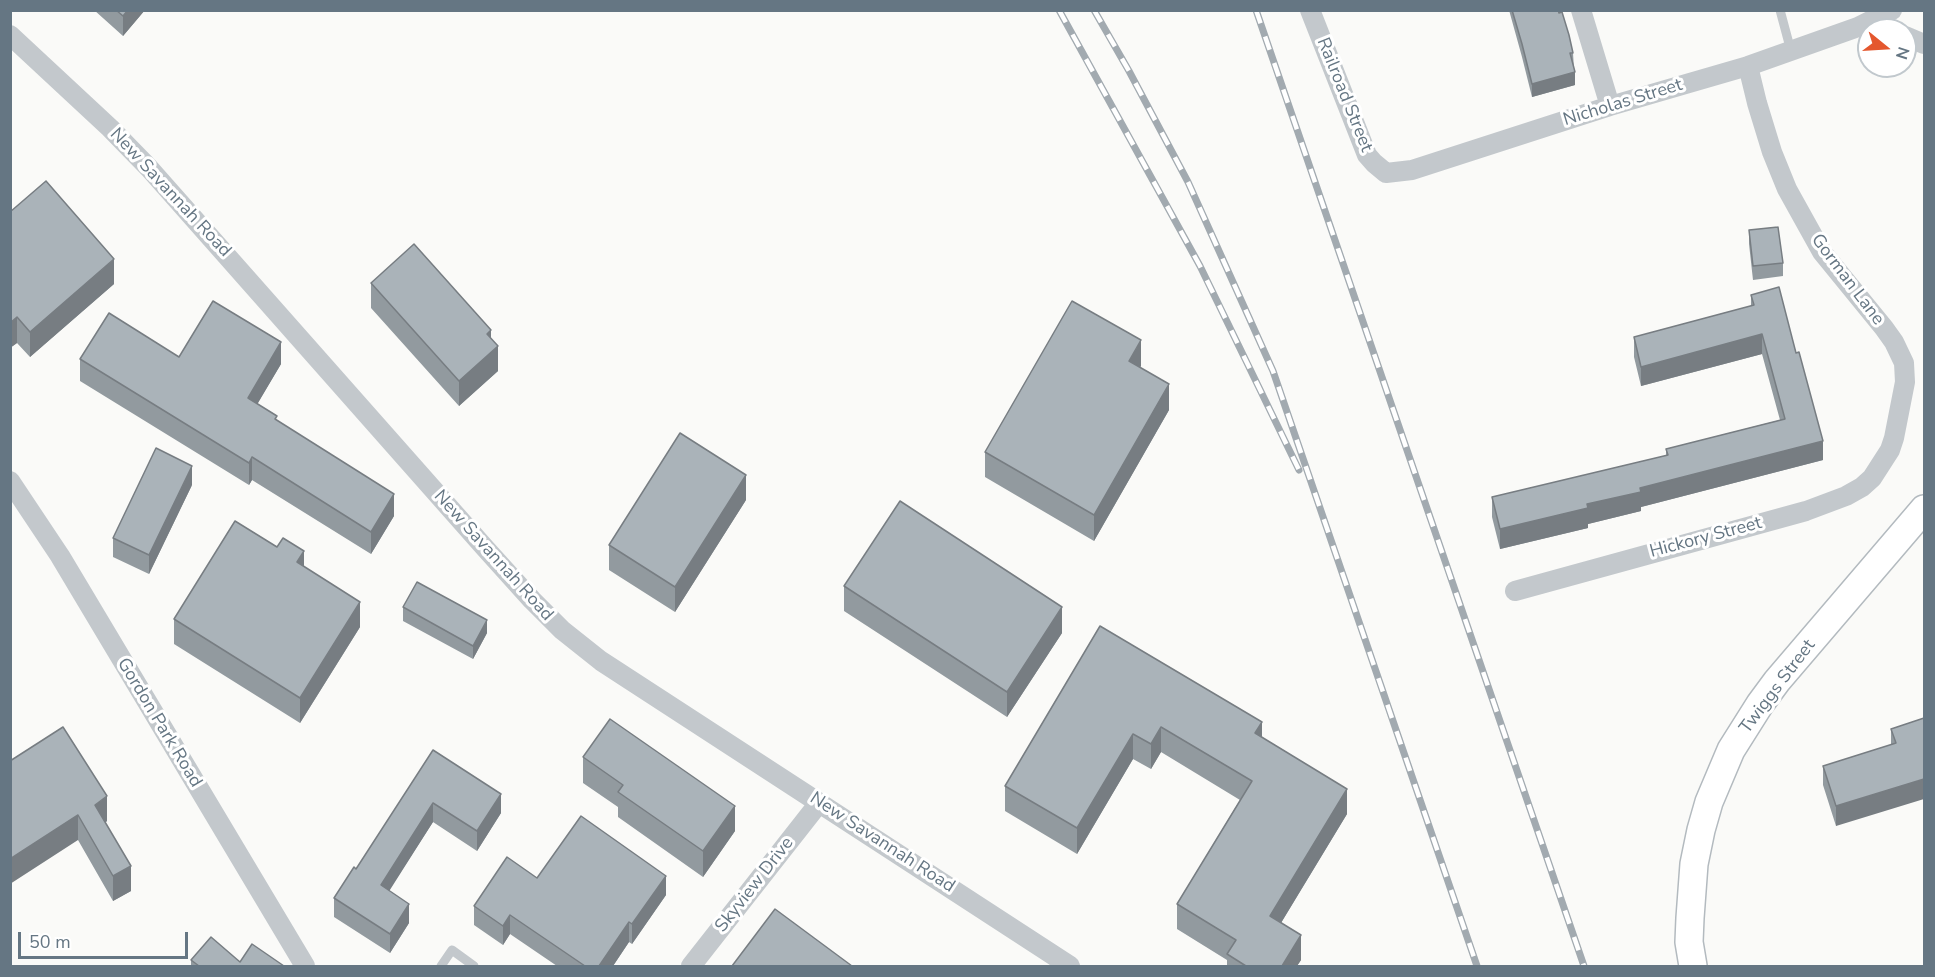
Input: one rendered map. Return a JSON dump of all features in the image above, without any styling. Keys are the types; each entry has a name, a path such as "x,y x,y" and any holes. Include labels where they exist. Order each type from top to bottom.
{"main road":[{"name":"Twiggs Street","path":"1693,966 1689,942 1689,918 1694,864 1709,802 1731,750 1777,681 1924,509"}],"street":[{"name":"Railroad Street","path":"1310,10 1367,155 1386,173"},
{"path":"1581,10 1610,106"},
{"name":"Nicholas Street","path":"1876,18 1892,10"},
{"name":"Nicholas Street","path":"1386,173 1412,170 1610,106 1748,66 1857,27"},
{"name":"New Savannah Road","path":"10,35 110,128 149,168 501,566 562,630 601,661 1070,966"},
{"name":"Gorman Lane","path":"1748,66 1772,152 1787,189 1822,252 1884,328 1904,363 1905,382 1894,438 1883,462"},
{"name":"Hickory Street","path":"1515,591 1806,511 1846,496 1862,487 1872,478 1883,462"},
{"name":"Gordon Park Road","path":"10,481 60,556 305,966"},
{"name":"Skyview Drive","path":"691,966 819,803"}],"lane":[{"path":"1780,10 1791,51"},
{"path":"441,966 452,950 474,966"}],"building":[{"path":"116,10 128,10 123,16"},
{"path":"1512,10 1558,10 1559,13 1562,12 1573,53 1570,53 1575,72 1532,84"},
{"path":"46,181 114,259 30,332 17,317 10,323 10,212"},
{"path":"1778,227 1783,263 1753,266 1749,230"},
{"path":"414,244 491,330 487,334 498,346 459,381 371,283"},
{"path":"1779,287 1823,441 1640,488 1641,492 1587,504 1588,508 1500,529 1492,497 1668,455 1666,449 1785,419 1762,334 1641,367 1634,337 1754,305 1751,295"},
{"path":"213,301 281,342 248,398 277,416 275,419 394,494 371,532 252,457 249,463 80,359 109,313 179,357"},
{"path":"1072,301 1141,340 1129,361 1169,384 1094,515 985,452"},
{"path":"680,433 746,475 675,587 609,545"},
{"path":"156,448 192,466 149,555 113,538"},
{"path":"900,501 1062,607 1007,692 844,586"},
{"path":"235,521 277,547 283,538 304,551 297,562 360,602 300,698 174,619"},
{"path":"417,582 487,620 473,646 403,607"},
{"path":"1100,626 1262,722 1255,733 1347,789 1270,916 1301,935 1282,966 1246,966 1227,954 1236,940 1177,904 1252,781 1161,727 1151,744 1133,734 1077,828 1005,786"},
{"path":"1924,718 1924,779 1836,806 1823,766 1896,743 1891,729"},
{"path":"610,719 735,806 703,851 618,792 623,785 583,757"},
{"path":"63,727 107,796 95,805 131,866 113,876 78,815 10,859 10,761"},
{"path":"433,750 501,794 477,831 433,803 381,885 409,904 390,934 334,898 354,867 356,869"},
{"path":"581,816 666,876 632,924 629,922 599,966 585,966 510,915 503,926 474,906 507,857 537,878"},
{"path":"775,909 852,966 732,966"},
{"path":"211,937 240,962 252,944 284,966 199,966 191,960"}],"railway":[{"path":"1059,10 1200,266 1299,470"},
{"path":"1094,10 1188,182 1273,371 1477,966"},
{"path":"1256,10 1584,966"}]}
